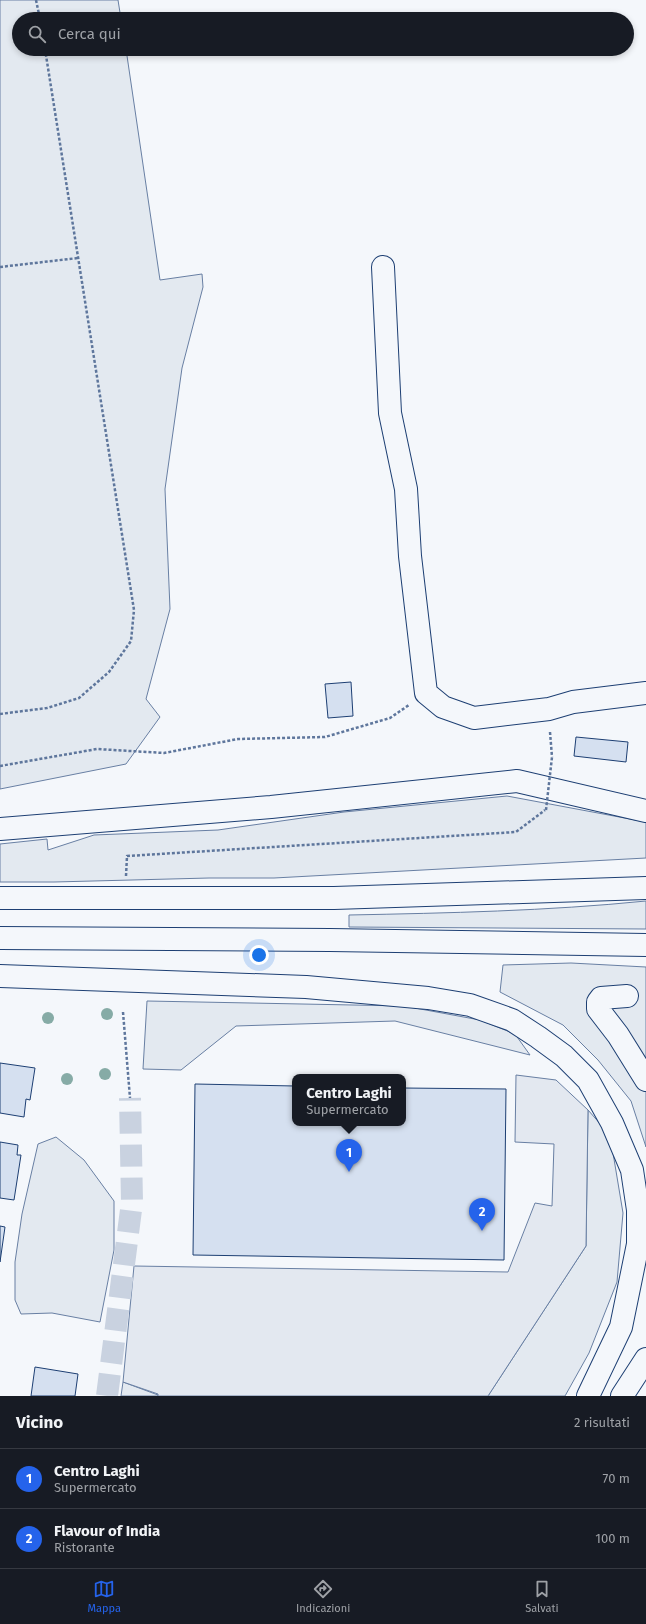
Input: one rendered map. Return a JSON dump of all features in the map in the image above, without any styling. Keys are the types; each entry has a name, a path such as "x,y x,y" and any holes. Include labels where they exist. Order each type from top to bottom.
{"main road":[{"path":"383,267 390,413 406,489 411,564 426,693 443,707 474,718 549,709 573,702 646,693"},
{"path":"0,829 271,807 517,781 646,811"},
{"path":"0,898 334,898 646,888"},
{"path":"0,938 330,940 646,945"},
{"path":"0,976 306,987 428,998 470,1005 512,1020 538,1037 564,1056 588,1080 612,1123 632,1170 638,1210 638,1244 621,1327 588,1396"},
{"path":"627,996 601,998 598,1002 598,1009 618,1034 646,1080"},
{"path":"622,1396 646,1359"}],"path":[{"path":"36,0 39,12"},
{"path":"0,714 47,708 79,698 109,672 131,641 134,610 46,56"},
{"path":"0,267 78,258"},
{"path":"0,766 98,749 164,753 238,739 326,737 390,718 426,693"},
{"path":"125,878 127,856 516,832 546,810 552,757"},
{"path":"123,1012 130,1098"}],"shaded area":[{"path":"0,0 118,0 120,12 12,12 12,56 127,56 160,280 202,274 203,287 182,368 165,489 170,609 146,699 160,717 126,764 0,789"},
{"path":"507,796 646,822 646,858 274,878 0,882 0,844 47,839 48,850 94,835 218,830 344,812"},
{"path":"646,901 646,929 349,927 349,915 535,909"},
{"path":"571,963 646,967 646,1147 631,1101 598,1060 563,1025 500,992 503,965"},
{"path":"147,1001 404,1006 480,1020 515,1034 530,1055 395,1021 236,1026 181,1070 143,1069"},
{"path":"516,1075 556,1080 588,1110 586,1246 488,1396 158,1396 158,1394 123,1382 134,1266 508,1272 535,1203 552,1206 554,1144 515,1142"},
{"path":"588,1110 610,1135 623,1213 617,1282 589,1353 565,1396 488,1396 586,1246"},
{"path":"56,1137 84,1160 114,1201 114,1250 100,1322 52,1313 21,1314 15,1300 15,1262 22,1214 38,1144"},
{"path":"123,1382 158,1395 158,1396 121,1396"}],"building":[{"path":"351,682 353,716 328,718 325,684"},
{"path":"576,737 628,742 626,762 574,756"},
{"path":"0,1063 35,1068 30,1100 26,1099 24,1117 0,1113"},
{"path":"195,1084 292,1086 292,1126 406,1126 406,1088 506,1089 504,1260 193,1255"},
{"path":"0,1142 18,1145 17,1155 21,1155 14,1200 0,1198"},
{"path":"0,1226 5,1227 0,1262"},
{"path":"35,1367 78,1374 75,1396 31,1396"}],"tunnel":[{"path":"107,1396 132,1202 130,1098"}],"place":[{"name":"Centro Laghi","path":"349,1172"},
{"name":"Flavour of India","path":"482,1231"}]}
